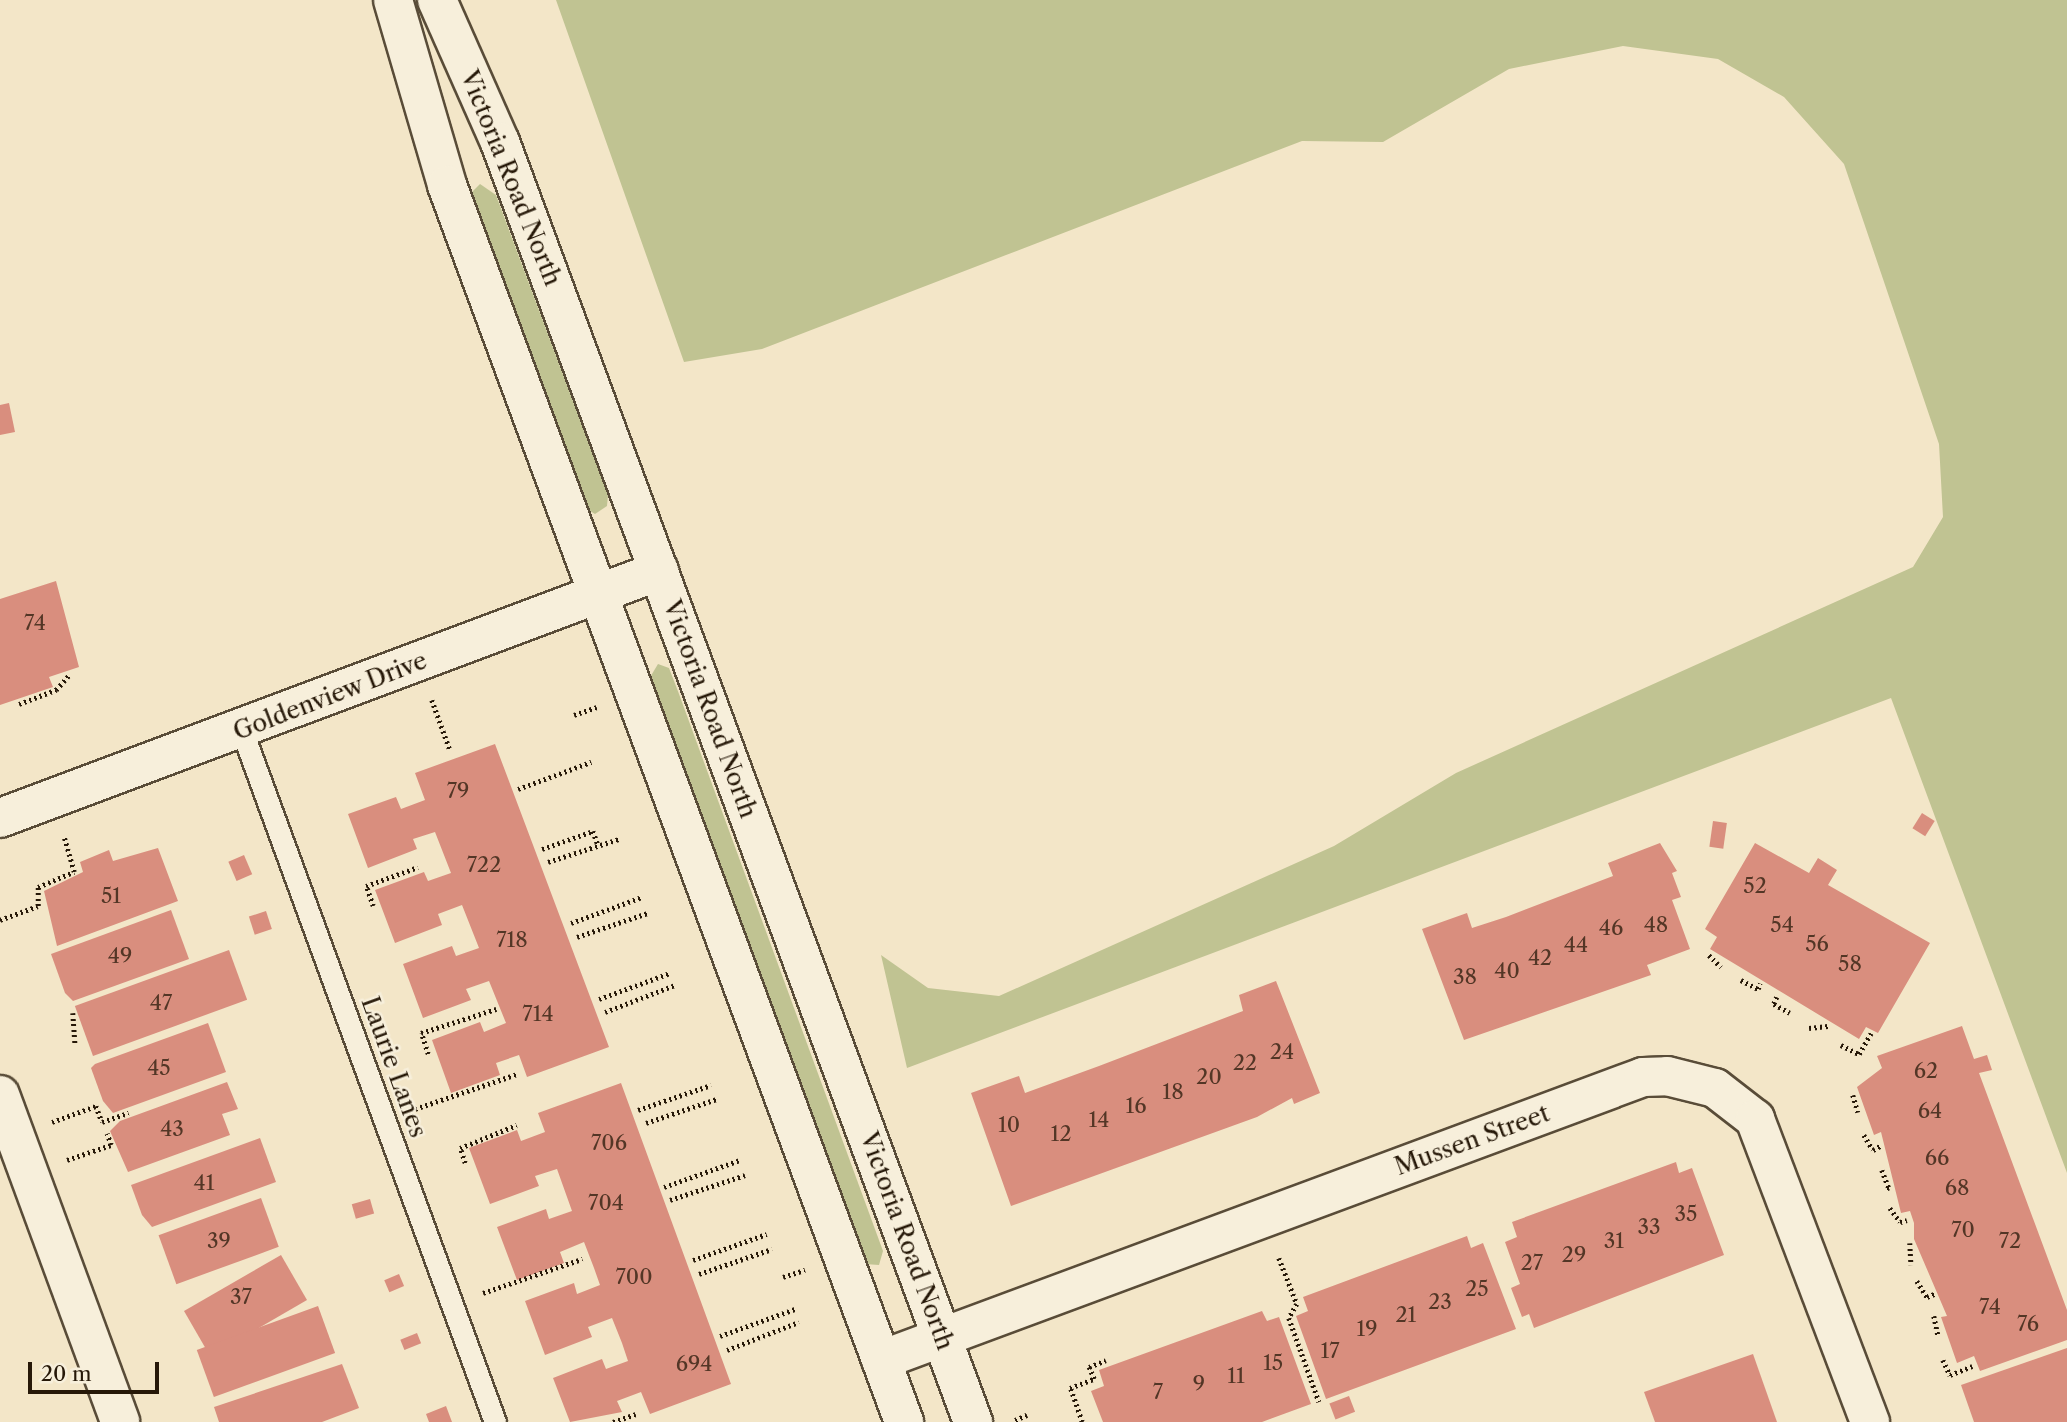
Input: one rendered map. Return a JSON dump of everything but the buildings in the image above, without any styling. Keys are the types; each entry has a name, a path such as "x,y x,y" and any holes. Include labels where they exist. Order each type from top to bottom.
{"main road":[{"path":"393,0 447,185 904,1422"},
{"name":"Victoria Road North","path":"437,0 500,142 973,1422"},
{"name":"Goldenview Drive","path":"0,818 242,731 659,570"},
{"name":"Mussen Street","path":"881,1360 1632,1081 1675,1076 1715,1088 1755,1119 1870,1422"},
{"path":"0,1095 120,1422"}],"lane":[{"name":"Laurie Lanes","path":"242,731 495,1422"}],"path":[{"path":"418,663 450,750"},
{"path":"19,704 56,690 69,675"},
{"path":"518,789 591,762"},
{"path":"542,849 593,831 598,845"},
{"path":"548,862 619,839"},
{"path":"373,906 366,886 418,867"},
{"path":"0,920 38,906 38,887 74,872"},
{"path":"571,923 642,897"},
{"path":"577,937 648,913"},
{"path":"1709,956 1721,967"},
{"path":"598,999 670,973"},
{"path":"1741,980 1758,989 1760,984"},
{"path":"605,1012 675,985"},
{"path":"1777,997 1774,1003 1790,1013"},
{"path":"428,1055 421,1033 496,1009"},
{"path":"73,1013 75,1045"},
{"path":"1809,1028 1828,1026"},
{"path":"1841,1045 1859,1054 1871,1033"},
{"path":"385,1119 517,1074"},
{"path":"639,1110 711,1085"},
{"path":"1853,1095 1858,1112"},
{"path":"646,1123 717,1098"},
{"path":"15,1135 96,1106 102,1122 128,1113"},
{"path":"466,1163 460,1148 517,1125"},
{"path":"29,1173 111,1145 107,1134"},
{"path":"1864,1135 1873,1150 1880,1146"},
{"path":"664,1187 740,1160"},
{"path":"1882,1170 1889,1188 1884,1190"},
{"path":"670,1200 745,1175"},
{"path":"1891,1208 1900,1222 1907,1220"},
{"path":"693,1260 767,1234"},
{"path":"1910,1243 1911,1265"},
{"path":"699,1274 772,1249"},
{"path":"1279,1258 1297,1304 1289,1318 1319,1402"},
{"path":"452,1303 582,1259"},
{"path":"1917,1281 1927,1297 1934,1294"},
{"path":"720,1336 794,1309"},
{"path":"1934,1316 1938,1335"},
{"path":"727,1350 799,1322"},
{"path":"1082,1422 1070,1388 1094,1379 1089,1367 1106,1360"},
{"path":"1944,1360 1950,1375 1972,1366"},
{"path":"613,1422 636,1414"},
{"path":"1010,1422 1027,1415"}],"green space":[{"path":"556,0 2067,0 2067,1173 1891,698 907,1068 881,955 928,988 999,996 1334,846 1456,773 1913,567 1943,517 1939,444 1844,164 1784,97 1718,59 1623,46 1509,69 1383,142 1302,141 762,349 684,362"},
{"path":"480,184 496,195 608,495 607,506 595,514 587,509 473,202 471,193"},
{"path":"658,664 669,668 679,694 883,1251 879,1265 865,1264 649,679"}]}
